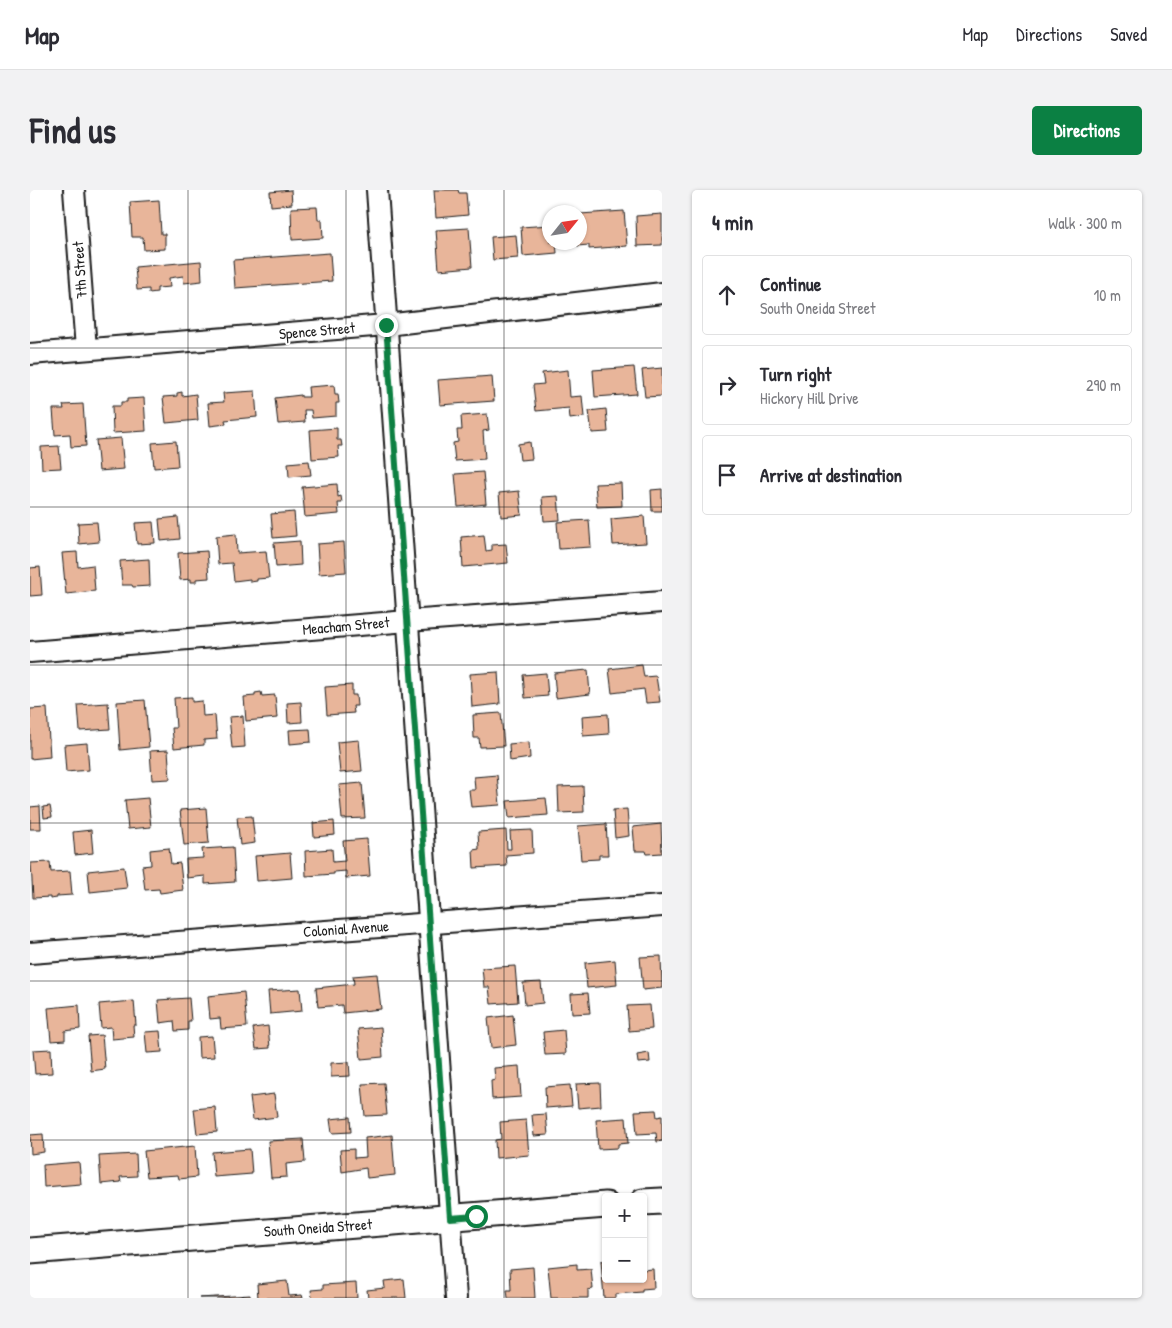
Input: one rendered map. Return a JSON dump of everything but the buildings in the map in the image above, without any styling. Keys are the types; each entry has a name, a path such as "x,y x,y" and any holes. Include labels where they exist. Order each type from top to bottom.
{"street":[{"name":"7th Street","path":"74,190 86,349"},
{"path":"377,190 456,1298"},
{"name":"Spence Street","path":"30,354 386,325 662,293"},
{"name":"Meacham Street","path":"30,652 662,602"},
{"name":"Colonial Avenue","path":"30,953 662,906"},
{"path":"647,1202 662,1200"},
{"name":"South Oneida Street","path":"30,1251 602,1205"}],"route":[{"path":"386,325 450,1218 476,1216"}]}
